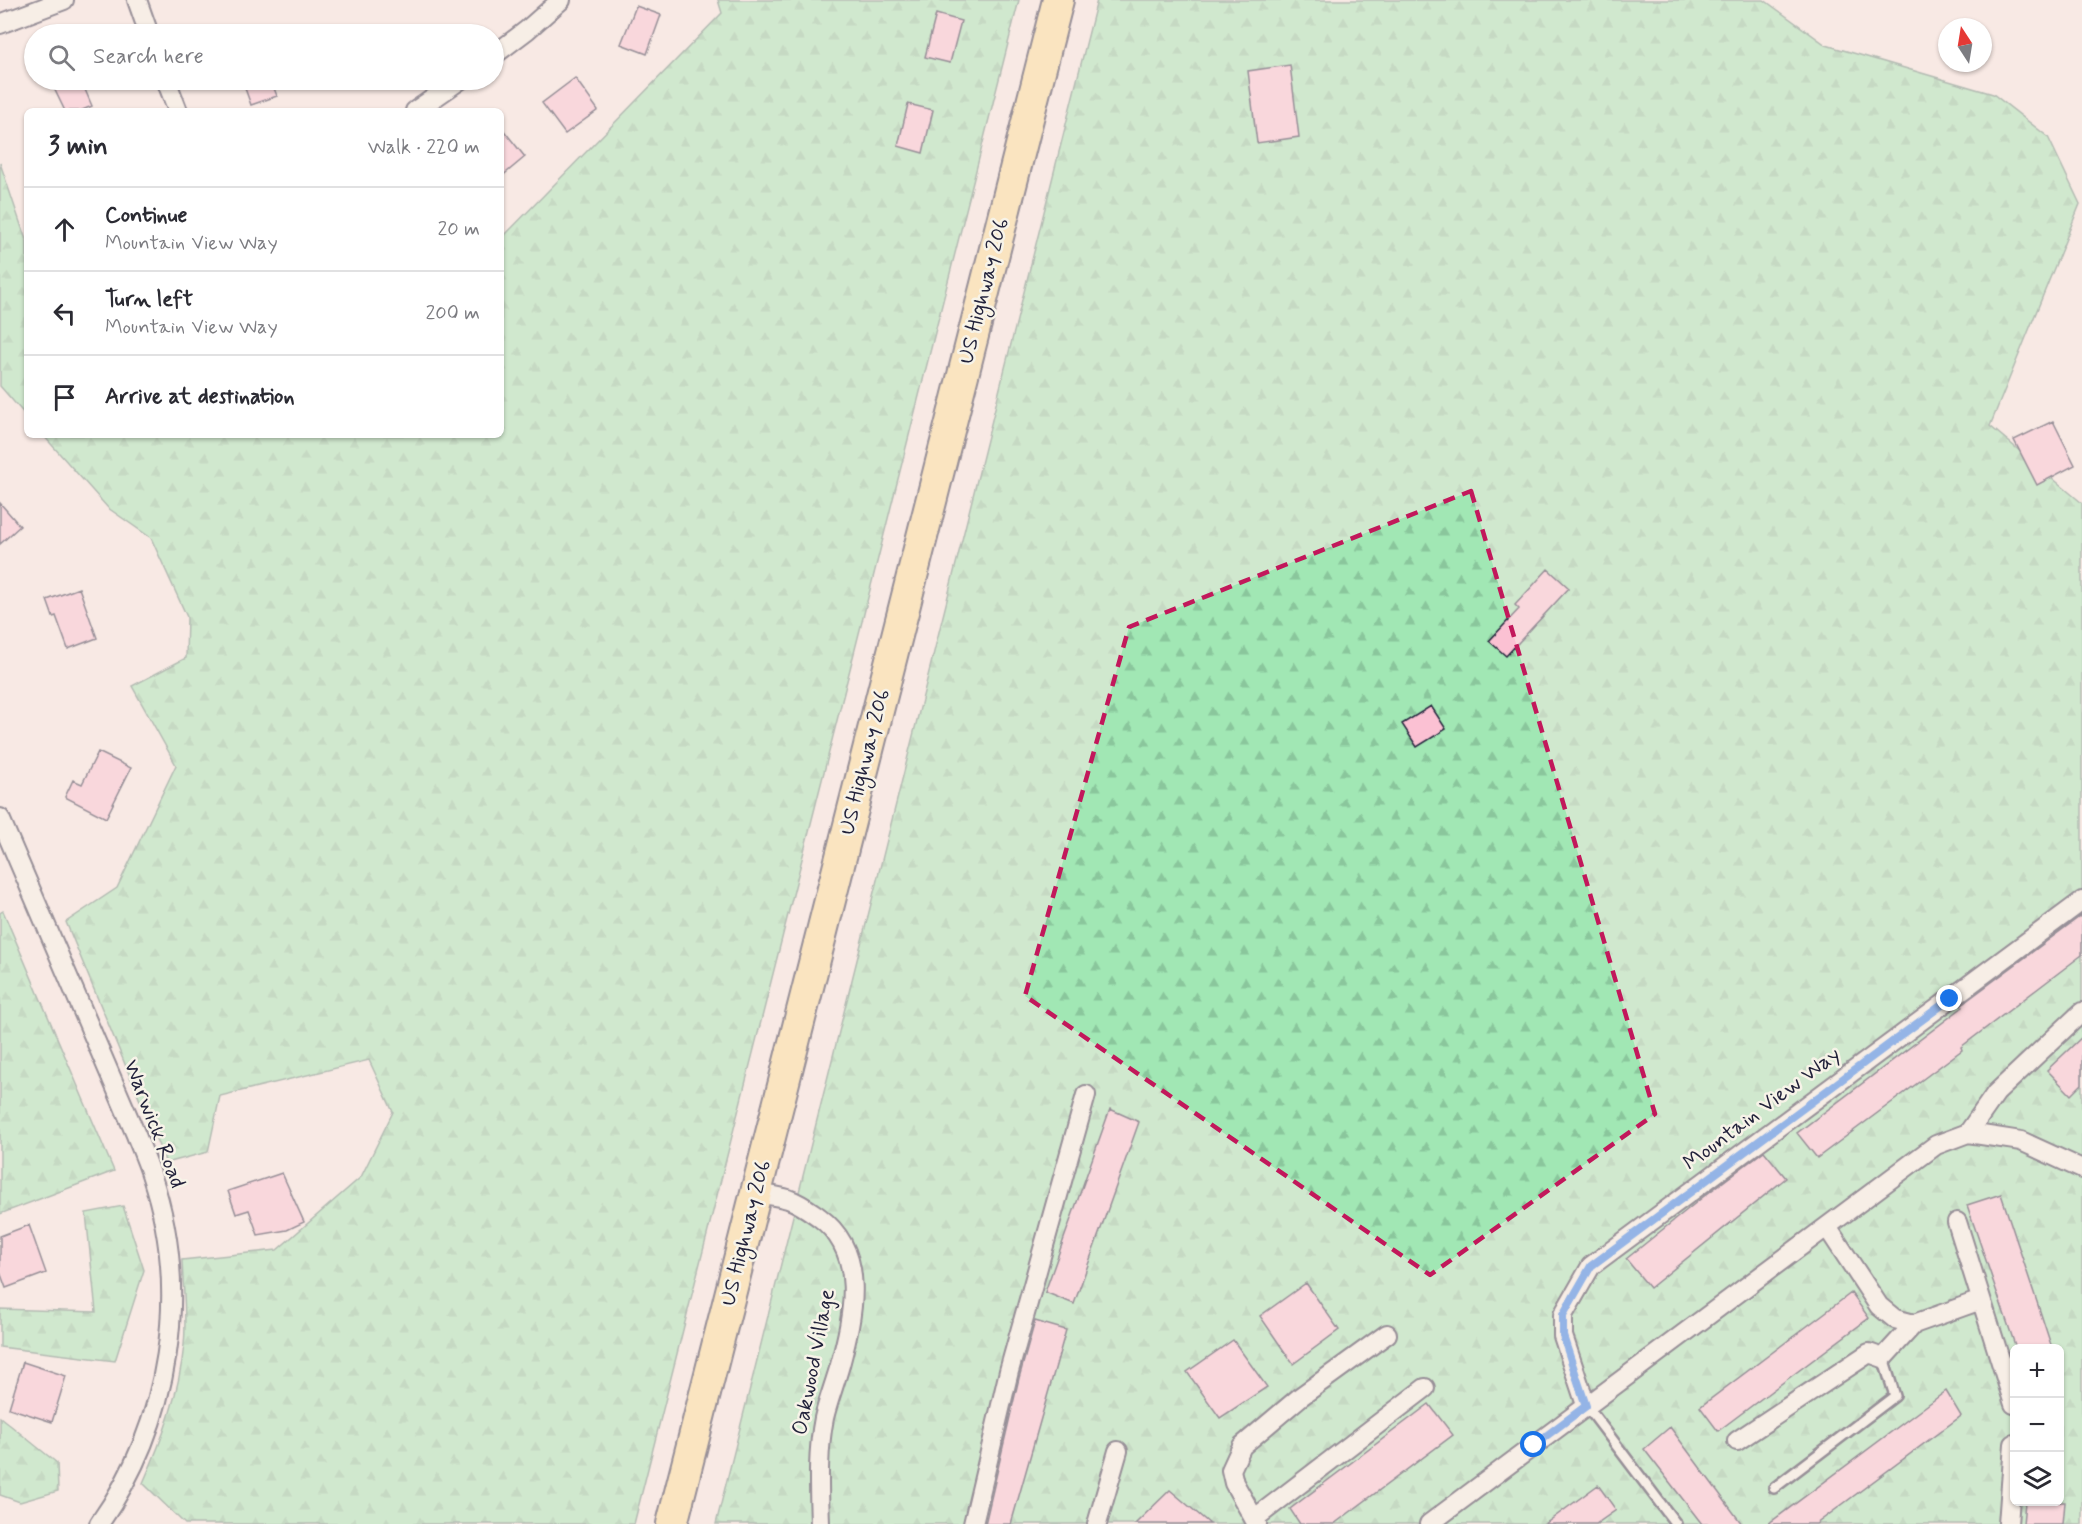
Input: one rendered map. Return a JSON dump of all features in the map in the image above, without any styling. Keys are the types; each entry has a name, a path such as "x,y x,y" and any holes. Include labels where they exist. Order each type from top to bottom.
{"highway":[{"name":"US Highway 206","path":"672,1524 1058,0"}],"street":[{"path":"0,24 64,0"},
{"path":"137,0 145,24"},
{"path":"504,47 561,0"},
{"path":"170,90 177,108"},
{"path":"419,108 445,90"},
{"name":"Warwick Road","path":"0,818 136,1135 151,1174 167,1240 171,1280 171,1323 158,1399 145,1442 112,1506 99,1524"},
{"name":"Mountain View Way","path":"1586,1406 1563,1336 1563,1315 1591,1266 2082,901"},
{"path":"1968,1133 1996,1093 2082,1012"},
{"path":"972,1524 1009,1371 1086,1095"},
{"path":"1429,1524 1936,1145 1968,1133 2021,1142 2081,1167"},
{"name":"Oakwood Village","path":"756,1193 803,1205 817,1215 837,1233 850,1262 854,1280 849,1328 824,1418 820,1466 820,1524"},
{"path":"1957,1222 2012,1398"},
{"path":"1827,1227 1879,1306 1895,1319 1914,1324"},
{"path":"1737,1441 1869,1353 1883,1358 1914,1324 1982,1300"},
{"path":"1387,1334 1299,1397 1242,1446 1230,1470 1234,1483 1255,1522 1425,1388"},
{"path":"1096,1524 1118,1451"},
{"path":"2008,1524 2013,1452"}],"lane":[{"path":"1774,1488 1895,1396 1883,1358"},
{"name":"Mountain View Way","path":"1586,1406 1676,1524"}],"highlighted area":[{"path":"1471,491 1655,1114 1430,1275 1025,996 1129,627"}],"green space":[{"path":"718,0 1019,0 634,1524 185,1524 143,1483 169,1416 182,1363 185,1324 182,1260 277,1250 361,1177 393,1112 369,1060 220,1096 208,1152 166,1163 66,922 117,888 176,765 132,686 186,658 187,617 151,538 108,508 46,438 504,438 504,236 722,13"},
{"path":"1097,0 1764,0 1826,45 1993,94 2048,137 2080,204 1990,426 2082,503 2082,1524 716,1524"},
{"path":"0,163 24,234 24,414 0,386"},
{"path":"3,911 114,1171 0,1214 0,913"},
{"path":"123,1206 144,1270 115,1361 0,1347 0,1309 96,1312 86,1213"},
{"path":"0,1417 57,1463 58,1491 20,1502 0,1495"}],"building":[{"path":"636,6 661,15 647,54 621,44"},
{"path":"936,14 961,21 950,63 925,57"},
{"path":"1290,65 1299,137 1257,143 1248,71"},
{"path":"575,78 598,110 565,134 542,103"},
{"path":"55,90 85,90 92,106 87,108 64,108"},
{"path":"246,90 275,90 277,96 251,105"},
{"path":"908,104 933,110 923,153 898,146"},
{"path":"504,131 525,157 504,174"},
{"path":"2053,421 2075,465 2037,485 2014,440"},
{"path":"0,503 20,526 0,544"},
{"path":"1548,569 1569,588 1506,656 1489,641 1519,609 1515,605"},
{"path":"79,588 97,638 68,649 56,616 53,617 47,600"},
{"path":"1431,706 1446,729 1417,747 1402,724"},
{"path":"98,752 131,768 106,818 65,797 73,780 82,784"},
{"path":"2082,915 2082,955 1961,1047 1962,1050 1817,1158 1797,1133 1963,1007 1961,1005"},
{"path":"2082,1037 2082,1084 2071,1095 2047,1070"},
{"path":"1110,1109 1139,1122 1074,1304 1045,1292"},
{"path":"1764,1151 1786,1178 1650,1288 1626,1259"},
{"path":"282,1173 304,1222 287,1230 258,1235 249,1210 236,1214 228,1191"},
{"path":"2001,1194 2051,1344 2015,1344 1967,1205"},
{"path":"29,1225 46,1273 6,1288 0,1272 0,1236"},
{"path":"1306,1283 1339,1330 1293,1364 1260,1316"},
{"path":"1851,1293 1869,1318 1718,1431 1700,1407"},
{"path":"1035,1321 1066,1330 1011,1524 985,1524 1019,1378"},
{"path":"1233,1340 1267,1387 1220,1418 1187,1372"},
{"path":"23,1362 66,1376 52,1422 9,1408"},
{"path":"1946,1391 1961,1416 1816,1524 1768,1524"},
{"path":"1429,1404 1453,1435 1334,1524 1300,1524 1290,1509"},
{"path":"1670,1427 1742,1524 1702,1524 1644,1449"},
{"path":"1598,1485 1616,1510 1596,1524 1545,1524"},
{"path":"1170,1490 1210,1524 1135,1524"},
{"path":"2065,1502 2063,1524 2023,1524 2025,1506 2064,1506"}],"route":[{"path":"1534,1445 1586,1406 1563,1336 1563,1315 1591,1266 1950,999"}]}
